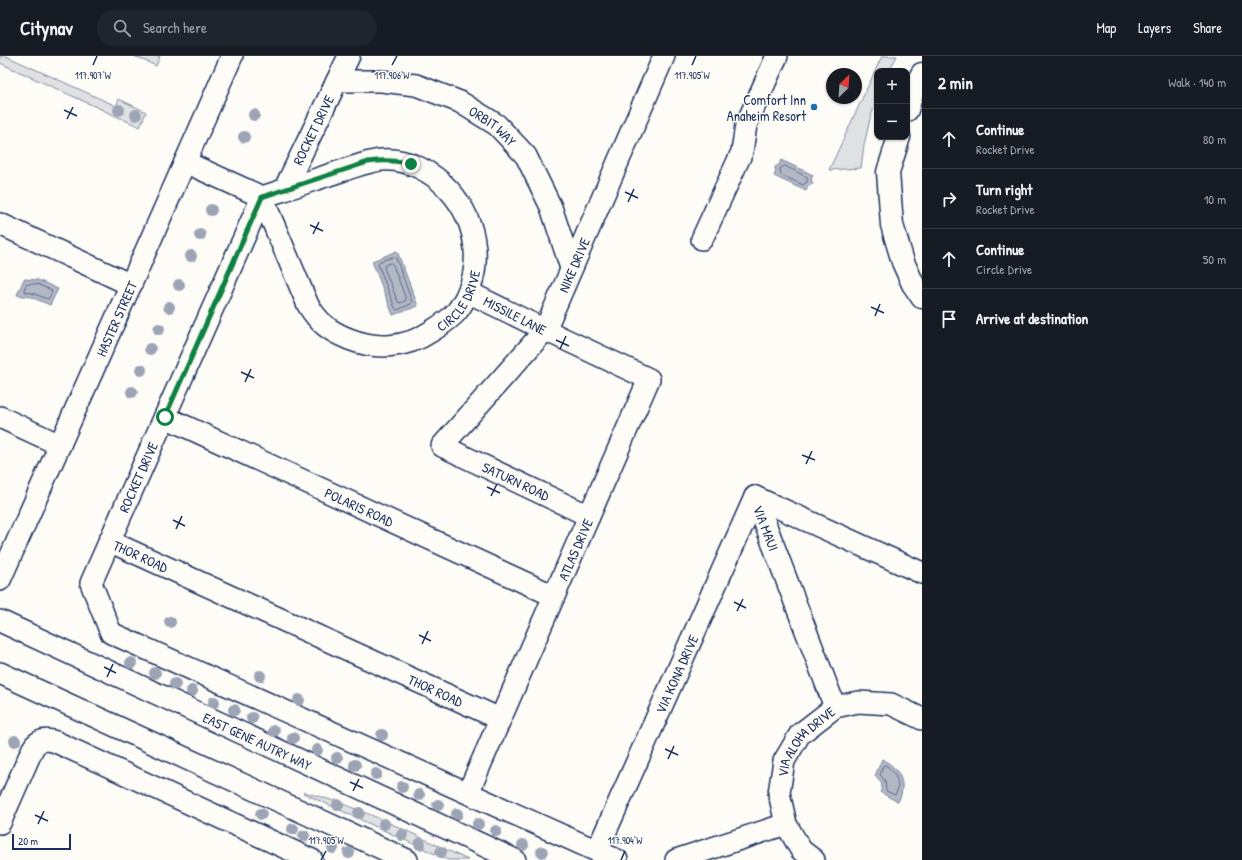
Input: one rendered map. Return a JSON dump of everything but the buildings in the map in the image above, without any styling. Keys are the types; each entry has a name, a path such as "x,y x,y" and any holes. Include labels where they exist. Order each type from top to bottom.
{"main road":[{"path":"909,104 912,93 922,74"},
{"path":"898,140 888,172 892,225 903,262 913,284 922,297"}],"street":[{"name":"HASTER STREET","path":"0,580 232,56"},
{"name":"ROCKET DRIVE","path":"284,190 349,56"},
{"name":"NIKE DRIVE","path":"442,446 545,330 664,56"},
{"path":"702,239 742,152 746,125 777,56"},
{"name":"ORBIT WAY","path":"337,81 381,81 416,85 460,102 498,125 526,156 551,207 571,268"},
{"name":"CIRCLE DRIVE","path":"262,197 308,305 317,319 340,335 368,345 384,346 400,344 414,341 425,335 449,320 458,310 468,292 472,280 476,256 473,230 463,207 455,196 436,178 411,164 397,160 383,160 368,162 284,190"},
{"path":"185,162 262,197 284,190"},
{"name":"ROCKET DRIVE","path":"109,541 262,197"},
{"path":"0,224 131,284"},
{"name":"MISSILE LANE","path":"468,292 649,379"},
{"name":"ATLAS DRIVE","path":"500,719 649,379"},
{"path":"0,417 60,445"},
{"name":"POLARIS ROAD","path":"165,417 554,596"},
{"name":"SATURN ROAD","path":"442,446 590,516"},
{"name":"VIA MAUI","path":"755,497 922,573"},
{"name":"VIA MAUI","path":"755,497 835,707"},
{"name":"VIA KONA DRIVE","path":"597,851 755,497"},
{"name":"THOR ROAD","path":"500,719 109,541 91,583 111,633 618,860"},
{"name":"EAST GENE AUTRY WAY","path":"0,621 515,860"},
{"path":"0,673 407,860"},
{"name":"VIA ALOHA DRIVE","path":"814,860 801,850 786,824 779,794 784,761 800,734 835,707 858,702 891,704 922,719"},
{"path":"468,793 500,719"},
{"path":"0,823 33,748 39,741 45,740 56,742 312,860"},
{"path":"676,860 786,824"}],"shaded area":[{"path":"0,56 6,56 116,106 119,99 146,112 140,127 0,63"},
{"path":"134,56 160,56 156,66"},
{"path":"882,56 897,56 891,68 876,68"},
{"path":"874,73 874,108 864,145 861,168 829,170 860,104 862,104 862,99"},
{"path":"304,792 347,805 408,831 468,860 448,860 303,793"}],"water":[{"path":"781,160 813,175 811,179 813,184 808,186 806,191 774,176 776,171 775,167 779,165"},
{"path":"397,251 418,306 393,315 372,261"},
{"path":"24,279 38,280 58,289 50,305 31,297 17,295"},
{"path":"882,759 893,767 902,782 901,795 898,802 880,792 882,788 881,783 875,776"}],"place":[{"name":"Comfort Inn Anaheim Resort","path":"814,107"}],"route":[{"path":"165,417 262,197 368,162 397,160 411,164"}]}
